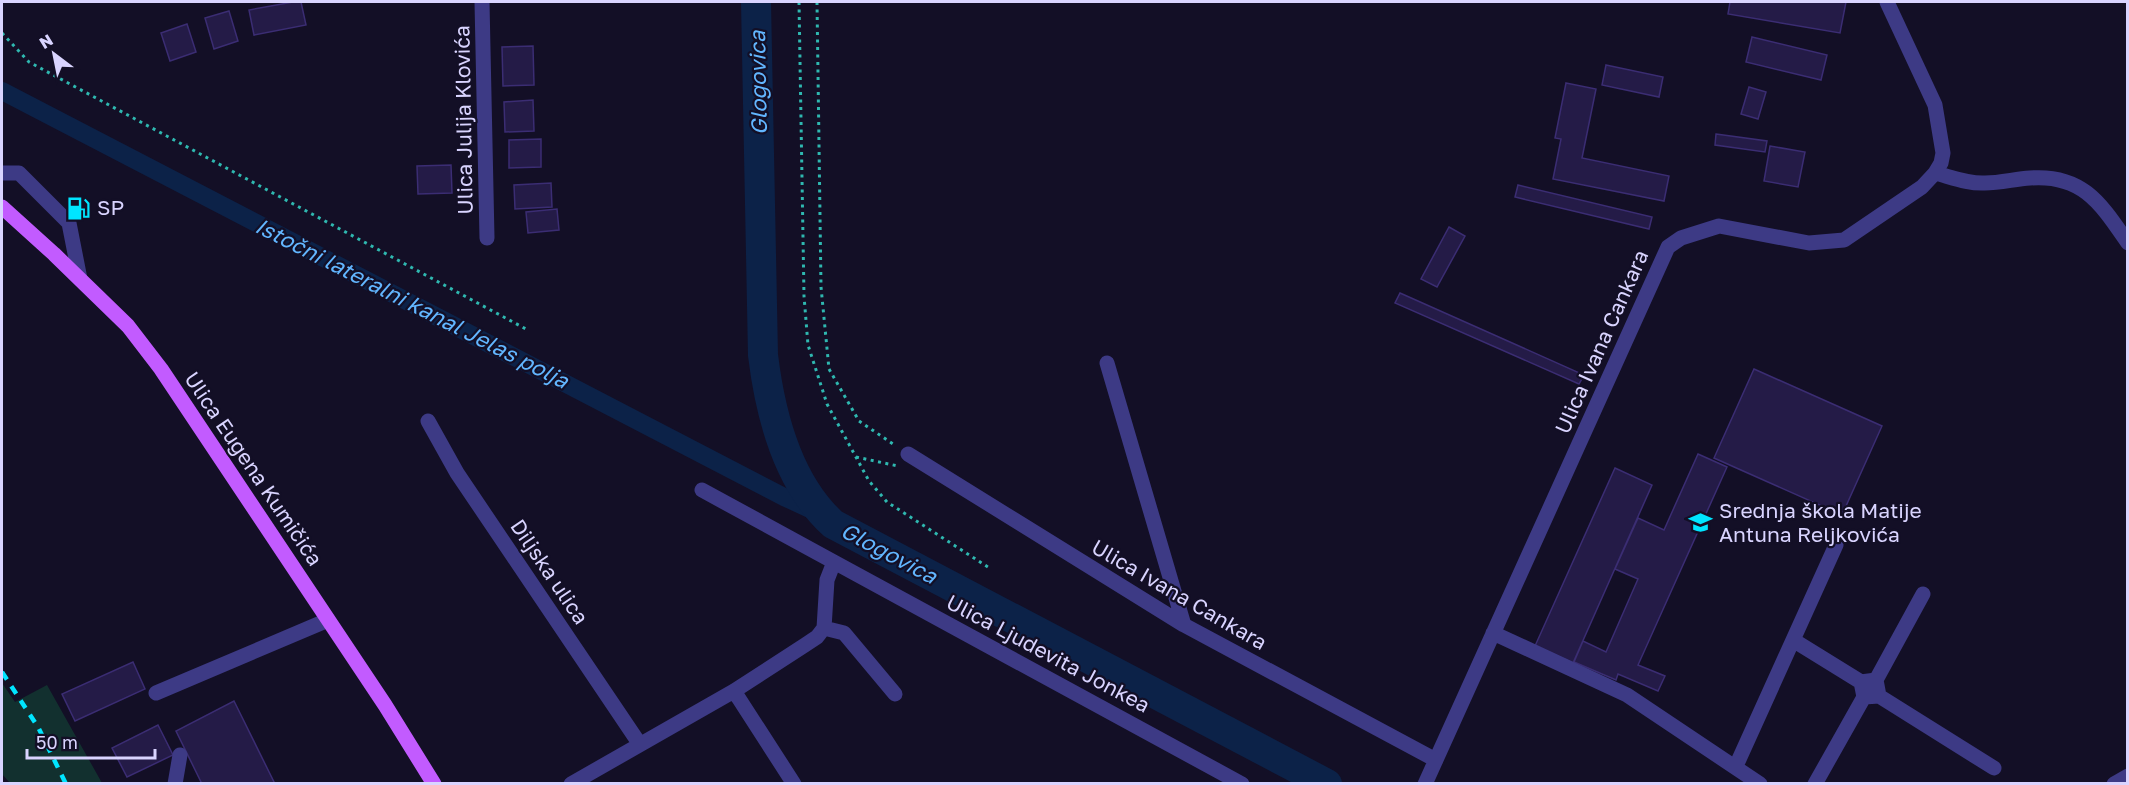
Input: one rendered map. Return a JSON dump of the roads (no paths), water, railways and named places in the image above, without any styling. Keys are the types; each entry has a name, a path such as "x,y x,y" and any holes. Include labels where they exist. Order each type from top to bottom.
{"main road":[{"name":"Ulica Eugena Kumičića","path":"2,207 128,326 161,369 385,705 434,783"}],"street":[{"name":"Ulica Julija Klovića","path":"482,2 487,238"},
{"path":"1887,2 1935,105 1943,153 1941,163 1935,173 1984,183 2033,178 2070,183 2100,203 2127,243"},
{"path":"2,174 19,173 69,223 80,279"},
{"name":"Ulica Ivana Cankara","path":"1426,780 1668,247 1681,238 1719,226 1809,243 1844,240 1922,187 1935,173"},
{"path":"1107,363 1184,625"},
{"name":"Diljska ulica","path":"428,421 456,473 639,743"},
{"name":"Ulica Ivana Cankara","path":"908,454 1184,625 1436,760"},
{"name":"Ulica Ljudevita Jonkea","path":"702,490 1242,783"},
{"path":"1736,766 1836,545"},
{"path":"571,783 734,691 817,637 824,628 827,580 834,562"},
{"path":"1815,783 1923,594"},
{"path":"156,693 328,620"},
{"path":"824,628 844,633 895,694"},
{"path":"1494,633 1627,695 1760,783"},
{"path":"1793,640 1994,768"},
{"path":"734,691 794,783"},
{"path":"175,783 180,755"},
{"path":"2115,783 2127,776"}],"waterway":[{"name":"Glogovica","path":"756,2 763,355 776,423 784,446 793,468 817,507 833,524 1327,784"},
{"name":"Istočni lateralni kanal Jelas polja","path":"2,91 784,497 823,515"}],"railway":[{"path":"2,672 38,727 66,784"}],"place":[{"name":"SP","path":"79,208"},
{"name":"Srednja škola Matije Antuna Reljkovića","path":"1701,523"}]}
